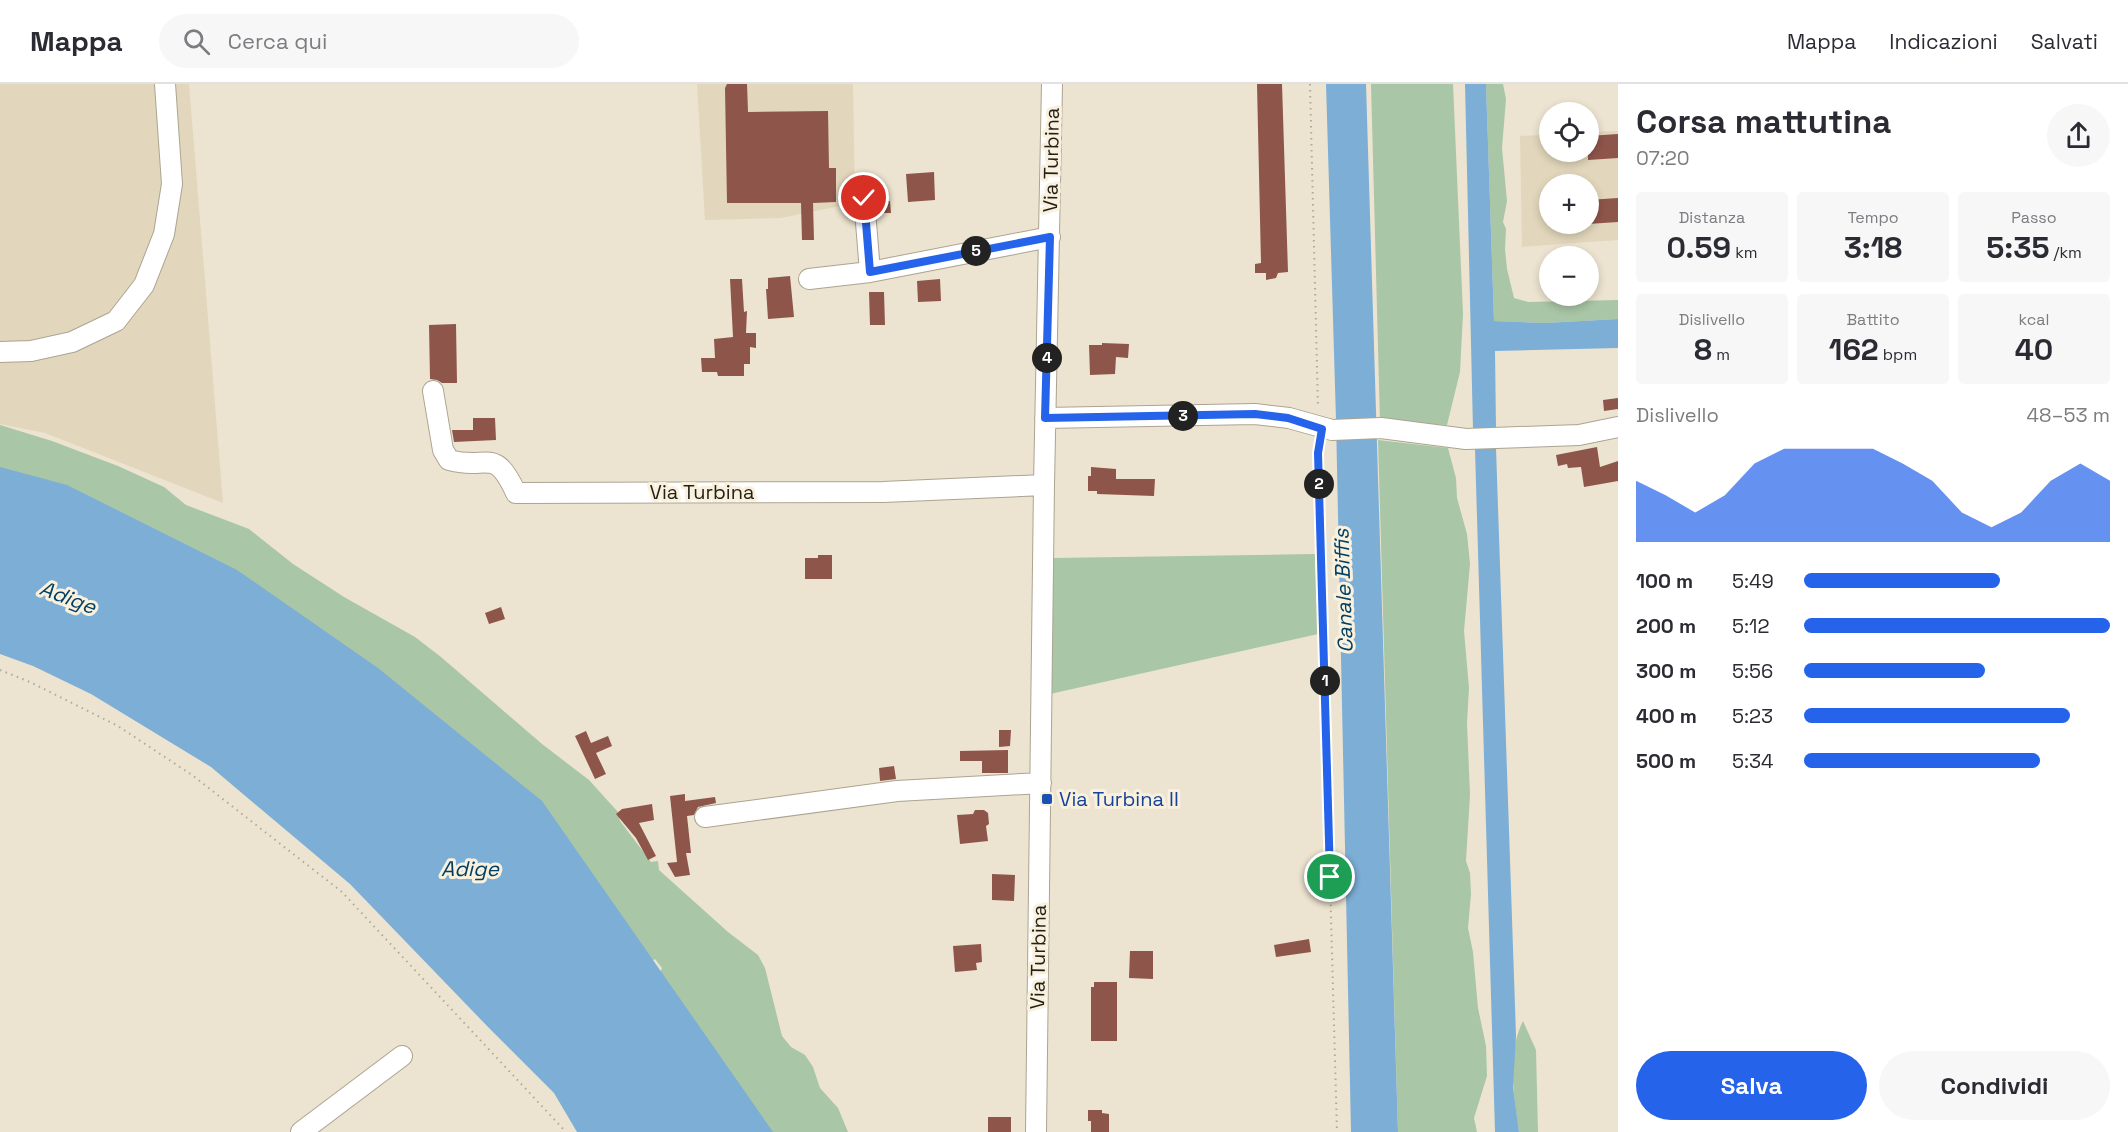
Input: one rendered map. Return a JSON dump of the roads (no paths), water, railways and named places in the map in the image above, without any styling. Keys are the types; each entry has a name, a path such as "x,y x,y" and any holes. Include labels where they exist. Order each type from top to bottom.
{"street":[{"path":"0,352 32,351 72,342 116,321 144,285 164,234 172,184 165,84"},
{"name":"Via Turbina","path":"1036,1132 1045,418 1052,84"},
{"path":"864,198 870,272"},
{"name":"Via Turbina","path":"809,279 870,272 1050,237"},
{"name":"Via Turbina","path":"433,391 443,450 449,460 459,463 493,462 502,467 516,493 883,492 1044,485"},
{"path":"1045,418 1255,414 1288,418 1327,429 1381,428 1466,439 1579,435 1618,427"},
{"path":"705,817 897,790 1041,783"},
{"path":"301,1132 402,1056"}],"water":[{"name":"Canale Biffis","path":"1326,84 1366,84 1398,1132 1351,1132 1336,420"},
{"path":"1465,84 1486,84 1494,321 1545,323 1618,319 1618,348 1495,351 1496,429 1473,430"},
{"path":"1496,448 1516,1036 1513,1087 1519,1132 1495,1132 1475,449"},
{"name":"Adige","path":"0,467 67,485 237,570 378,668 542,801 773,1132 577,1132 554,1093 350,884 211,767 91,694 33,666 0,654"}],"place":[{"name":"Via Turbina II","path":"1047,799"}]}
